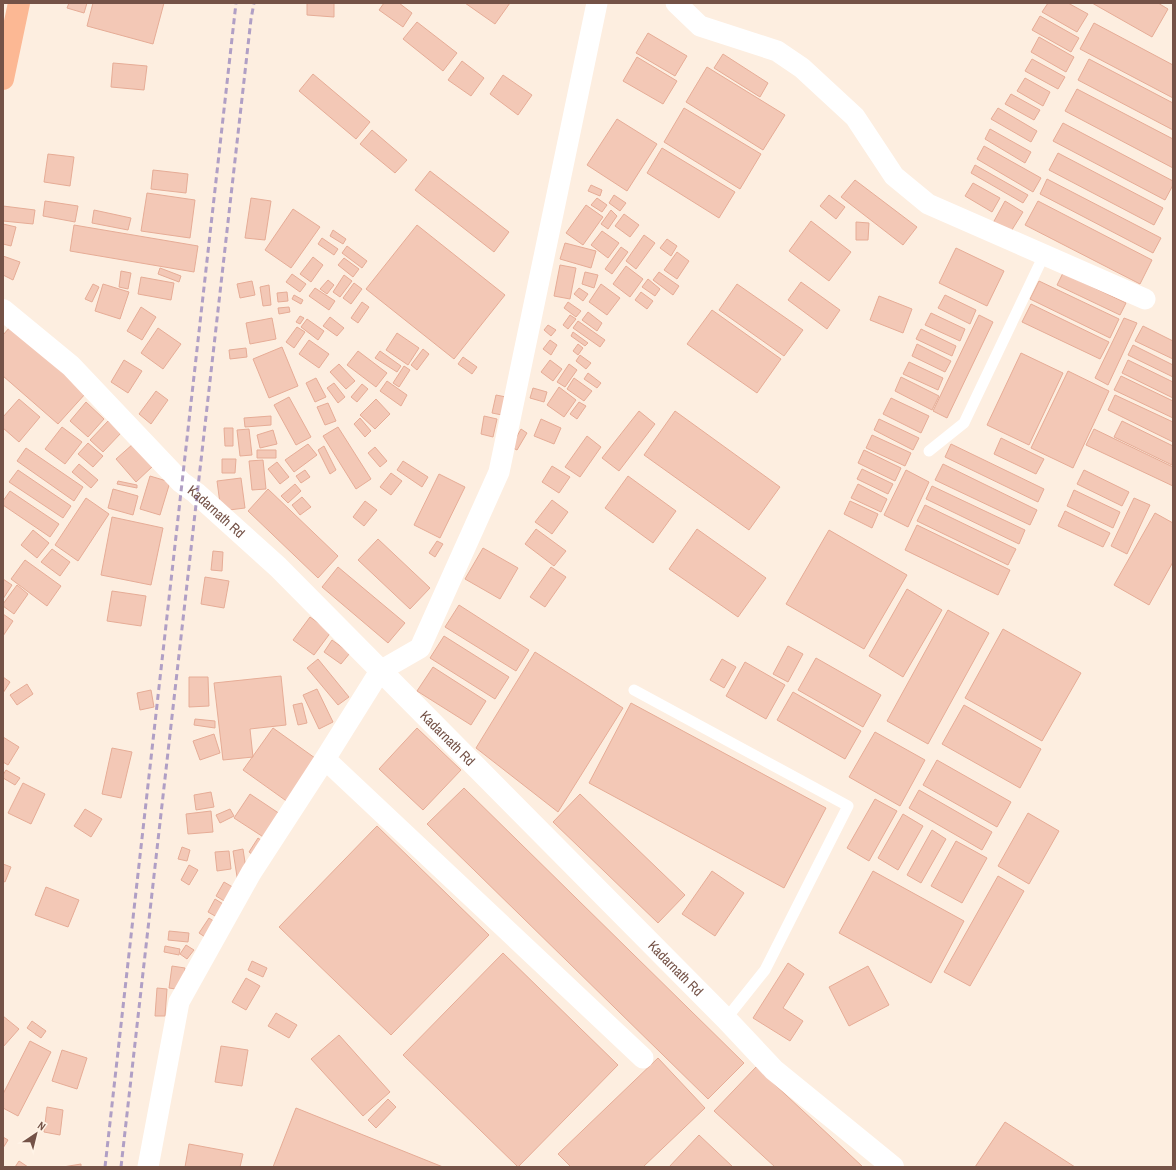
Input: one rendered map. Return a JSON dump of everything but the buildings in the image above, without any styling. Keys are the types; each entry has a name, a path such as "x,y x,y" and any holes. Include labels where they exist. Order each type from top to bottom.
{"highway":[{"path":"3,79 19,3"}],"main road":[{"name":"Kadarnath Rd","path":"3,310 71,366 181,482 196,493 278,567 726,1019 774,1070 892,1167"}],"street":[{"path":"148,1167 179,1002 251,873 380,671 420,648 499,472 597,3"},
{"path":"676,3 700,26 777,51 802,68 855,117 894,176 928,204 1145,299"},
{"path":"325,759 643,1058"}],"lane":[{"path":"929,451 964,423 1044,255"},
{"path":"634,690 848,806 765,970 726,1019"}],"railway":[{"path":"105,1167 236,3"},
{"path":"121,1167 254,3"}]}
